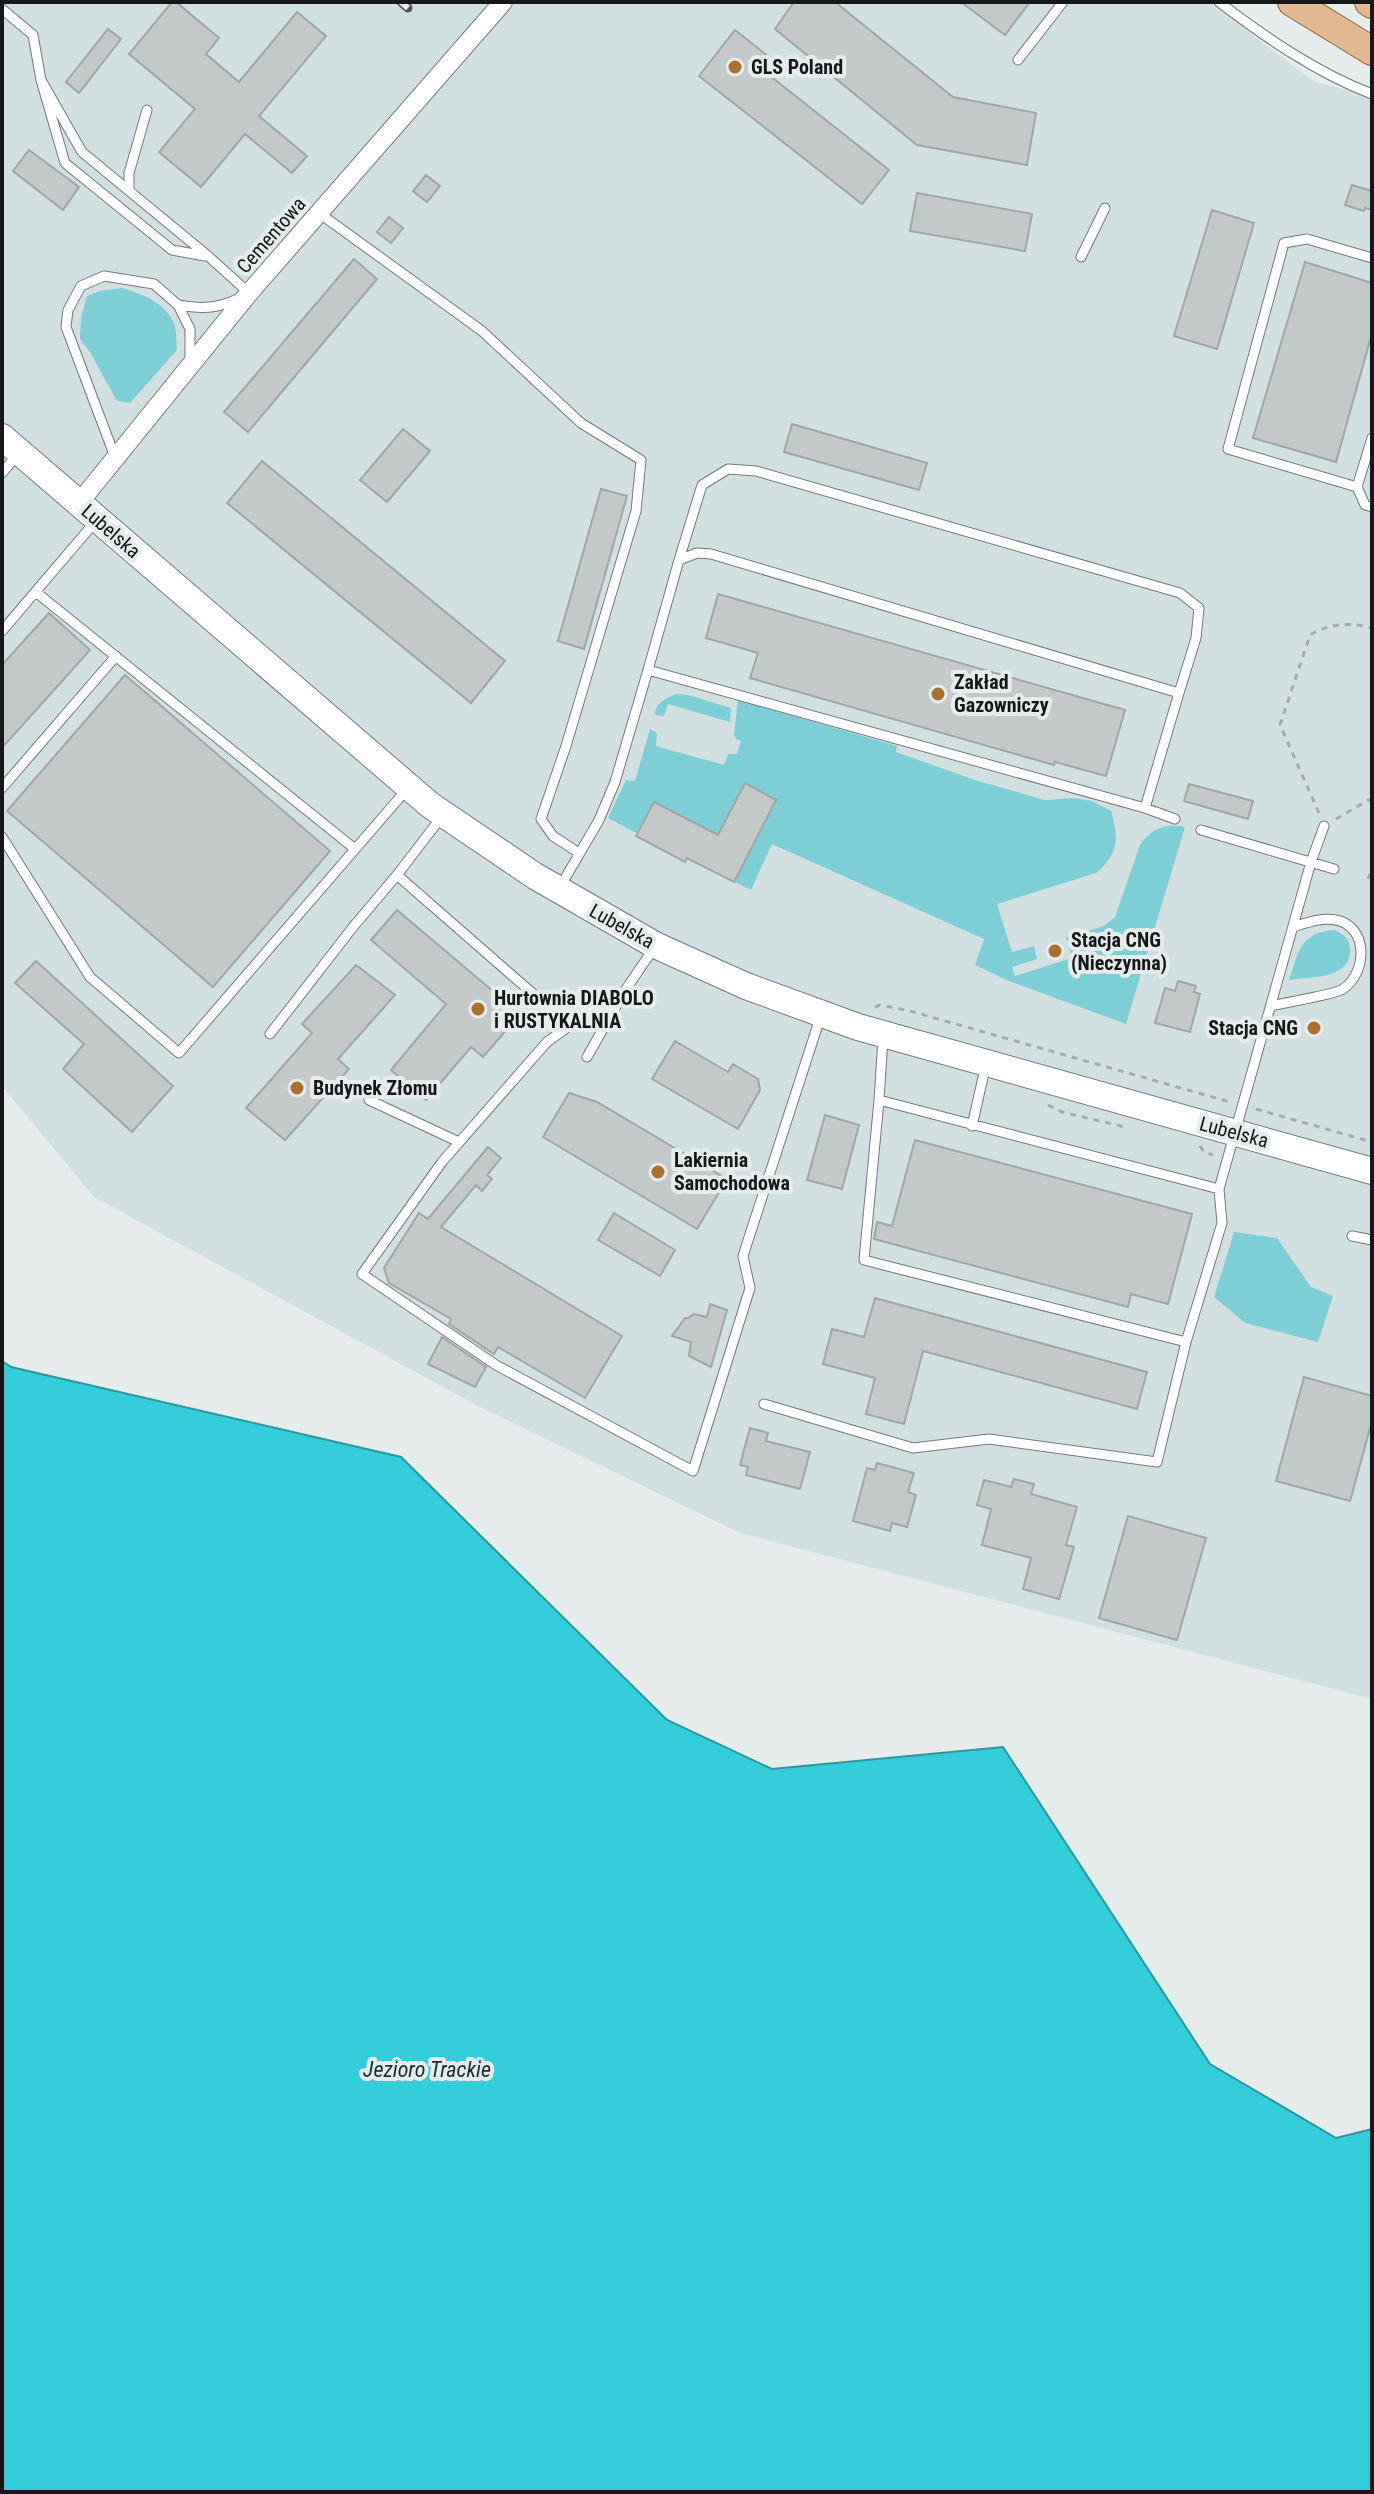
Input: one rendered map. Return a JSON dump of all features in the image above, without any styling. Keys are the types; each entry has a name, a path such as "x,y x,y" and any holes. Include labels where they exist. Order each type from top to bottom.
{"main road":[{"path":"1292,2 1372,51"}],"street":[{"name":"Cementowa","path":"88,511 116,458 249,293 503,2"},
{"name":"Lubelska","path":"11,444 408,788 443,815 558,890 655,945 746,986 871,1031 1372,1171"}],"lane":[{"path":"1018,60 1063,2"},
{"path":"1219,2 1300,57 1372,94"},
{"path":"2,9 33,35 41,80 65,163 172,250 208,256"},
{"path":"41,80 82,152 249,293 227,306 199,309 178,305"},
{"path":"129,190 129,173 147,110"},
{"path":"1081,257 1105,208"},
{"path":"319,213 482,331 581,423 641,460 636,511 541,819 553,836 579,853"},
{"path":"1357,487 1228,449 1284,243 1307,239 1372,258"},
{"path":"116,458 66,327 68,310 81,286 104,276 154,284 178,305 190,329 190,368"},
{"path":"1372,438 1357,487 1365,505 1372,507"},
{"path":"2,473 11,444"},
{"path":"558,890 599,820 615,782 702,485 728,469 756,471 1180,593 1199,608 1196,638 1145,808"},
{"path":"2,631 37,593 88,511"},
{"path":"679,560 697,553 711,554 1179,693"},
{"path":"37,593 355,849"},
{"path":"2,788 116,656"},
{"path":"648,670 1145,808 1175,819"},
{"path":"2,837 90,977 179,1053 408,788"},
{"path":"270,1034 443,815"},
{"path":"764,1404 913,1448 989,1439 1157,1462 1186,1342 1222,1223 1219,1189 1311,862 1324,826"},
{"path":"1201,830 1334,869"},
{"path":"397,875 570,1026"},
{"path":"1271,1006 1344,988 1358,970 1363,951 1355,931 1337,919 1314,920 1293,927"},
{"path":"587,1057 655,945"},
{"path":"624,992 547,1042 442,1162 362,1274 496,1365 693,1471 750,1288 743,1256 821,1014"},
{"path":"871,1031 879,1100 864,1260 1186,1342"},
{"path":"972,1126 986,1064"},
{"path":"369,1100 459,1142"},
{"path":"879,1100 1219,1189"},
{"path":"1352,1236 1372,1240"}],"path":[{"path":"1372,628 1356,624 1325,626 1310,635 1280,725 1324,826 1372,798"},
{"path":"1368,879 1372,870"},
{"path":"871,1031 862,1013 880,1005 910,1011 1372,1142"}],"shaded area":[{"path":"2,2 1208,2 1315,82 1372,96 1372,1699 740,1533 478,1406 94,1197 2,1086"},
{"path":"122,288 152,300 165,310 174,324 177,350 130,403 117,401 80,339 87,296"},
{"path":"677,694 731,708 730,722 668,704 664,716 655,715 659,704"},
{"path":"738,700 897,746 896,752 975,780 1045,800 1072,798 1092,801 1111,811 1115,845 1109,859 1096,873 997,904 1012,952 1034,946 1037,959 1012,967 1015,976 1072,958 1066,937 1104,926 1115,917 1144,839 1159,828 1185,827 1126,1024 1009,981 975,965 984,939 772,844 751,890 734,882 776,800 746,784 716,839 654,803 636,833 608,818 626,780 635,781 650,729 657,733 656,746 724,765 728,754 737,754 741,741 734,734"},
{"path":"1335,930 1346,937 1350,945 1349,959 1344,966 1328,975 1289,980 1299,952 1308,939"},
{"path":"1234,1232 1277,1238 1311,1287 1333,1296 1318,1342 1245,1323 1214,1297"}],"water":[{"name":"Jezioro Trackie","path":"2,1361 11,1367 401,1457 667,1720 772,1769 1003,1747 1210,2064 1336,2138 1372,2129 1372,2492 2,2492"}],"building":[{"path":"172,2 176,2 219,38 206,54 239,82 297,12 326,36 259,116 307,156 292,173 245,134 201,187 159,152 195,109 129,54"},
{"path":"794,2 835,2 953,97 1036,113 1027,165 917,145 775,29"},
{"path":"961,2 1030,2 1005,35"},
{"path":"108,29 121,39 79,93 66,82"},
{"path":"735,30 769,57 760,68 889,170 862,204 699,76"},
{"path":"29,150 79,187 63,210 13,171"},
{"path":"426,175 440,186 427,202 413,191"},
{"path":"1352,185 1372,191 1372,210 1365,208 1364,211 1345,205"},
{"path":"917,193 1032,214 1025,251 910,231"},
{"path":"1212,210 1254,223 1217,349 1174,336"},
{"path":"389,217 403,228 391,243 377,232"},
{"path":"354,259 377,279 248,432 224,412"},
{"path":"1305,262 1372,283 1372,333 1336,462 1253,438"},
{"path":"792,424 927,463 919,490 784,452"},
{"path":"403,429 430,451 387,502 360,480"},
{"path":"262,461 505,661 471,703 227,503"},
{"path":"601,489 627,496 584,649 558,641"},
{"name":"Zakład Gazowniczy","path":"718,594 1125,710 1106,776 1055,762 1054,765 750,678 758,653 706,638"},
{"path":"49,613 90,650 2,748 2,665"},
{"path":"125,675 330,851 213,987 7,811"},
{"path":"745,783 776,800 734,882 687,858 685,862 636,836 654,802 718,835"},
{"path":"1189,784 1253,801 1248,819 1184,801"},
{"name":"Hurtownia DIABOLO i RUSTYKALNIA","path":"397,910 520,1014 483,1057 471,1047 426,1100 391,1070 446,1004 371,940"},
{"path":"36,961 173,1086 132,1132 63,1069 84,1044 15,983"},
{"path":"356,965 395,995 338,1059 349,1069 285,1140 246,1108 312,1033 302,1024"},
{"path":"1178,981 1196,986 1194,992 1200,994 1190,1032 1155,1023 1165,988 1175,991"},
{"path":"675,1041 728,1072 733,1064 758,1079 760,1090 738,1129 652,1079"},
{"name":"Lakiernia Samochodowa","path":"569,1093 597,1102 727,1179 697,1229 543,1137"},
{"path":"825,1115 859,1125 842,1189 807,1180"},
{"path":"915,1140 1192,1214 1168,1304 1131,1294 1128,1307 874,1239 877,1222 892,1226"},
{"path":"488,1147 501,1158 487,1175 492,1179 482,1191 476,1185 441,1227 622,1336 585,1398 498,1347 494,1354 449,1324 451,1319 389,1283 384,1268 419,1213 428,1219"},
{"path":"614,1213 675,1250 660,1276 598,1240"},
{"path":"875,1298 1147,1372 1137,1409 923,1351 904,1424 866,1414 875,1378 823,1364 832,1329 864,1337"},
{"path":"710,1304 727,1310 711,1367 689,1356 691,1342 672,1336 685,1318 694,1314 707,1317"},
{"path":"442,1337 486,1367 475,1387 428,1364"},
{"path":"1304,1377 1372,1396 1372,1421 1350,1501 1276,1481"},
{"path":"750,1428 768,1433 766,1441 810,1452 800,1489 746,1475 748,1467 740,1465"},
{"path":"877,1463 914,1473 908,1492 916,1495 907,1527 892,1523 890,1531 853,1521 867,1468 875,1470"},
{"path":"1014,1479 1034,1484 1031,1494 1077,1507 1066,1545 1074,1547 1059,1599 1023,1589 1031,1558 982,1545 991,1509 977,1505 984,1480 1011,1487"},
{"path":"1128,1516 1206,1538 1177,1640 1099,1618"}],"railway":[{"path":"401,2 408,8"}],"place":[{"name":"GLS Poland","path":"735,67"},
{"name":"Zakład Gazowniczy","path":"938,694"},
{"name":"Stacja CNG (Nieczynna)","path":"1055,951"},
{"name":"Hurtownia DIABOLO i RUSTYKALNIA","path":"478,1009"},
{"name":"Stacja CNG","path":"1314,1028"},
{"name":"Budynek Złomu","path":"297,1088"},
{"name":"Lakiernia Samochodowa","path":"658,1172"}]}
